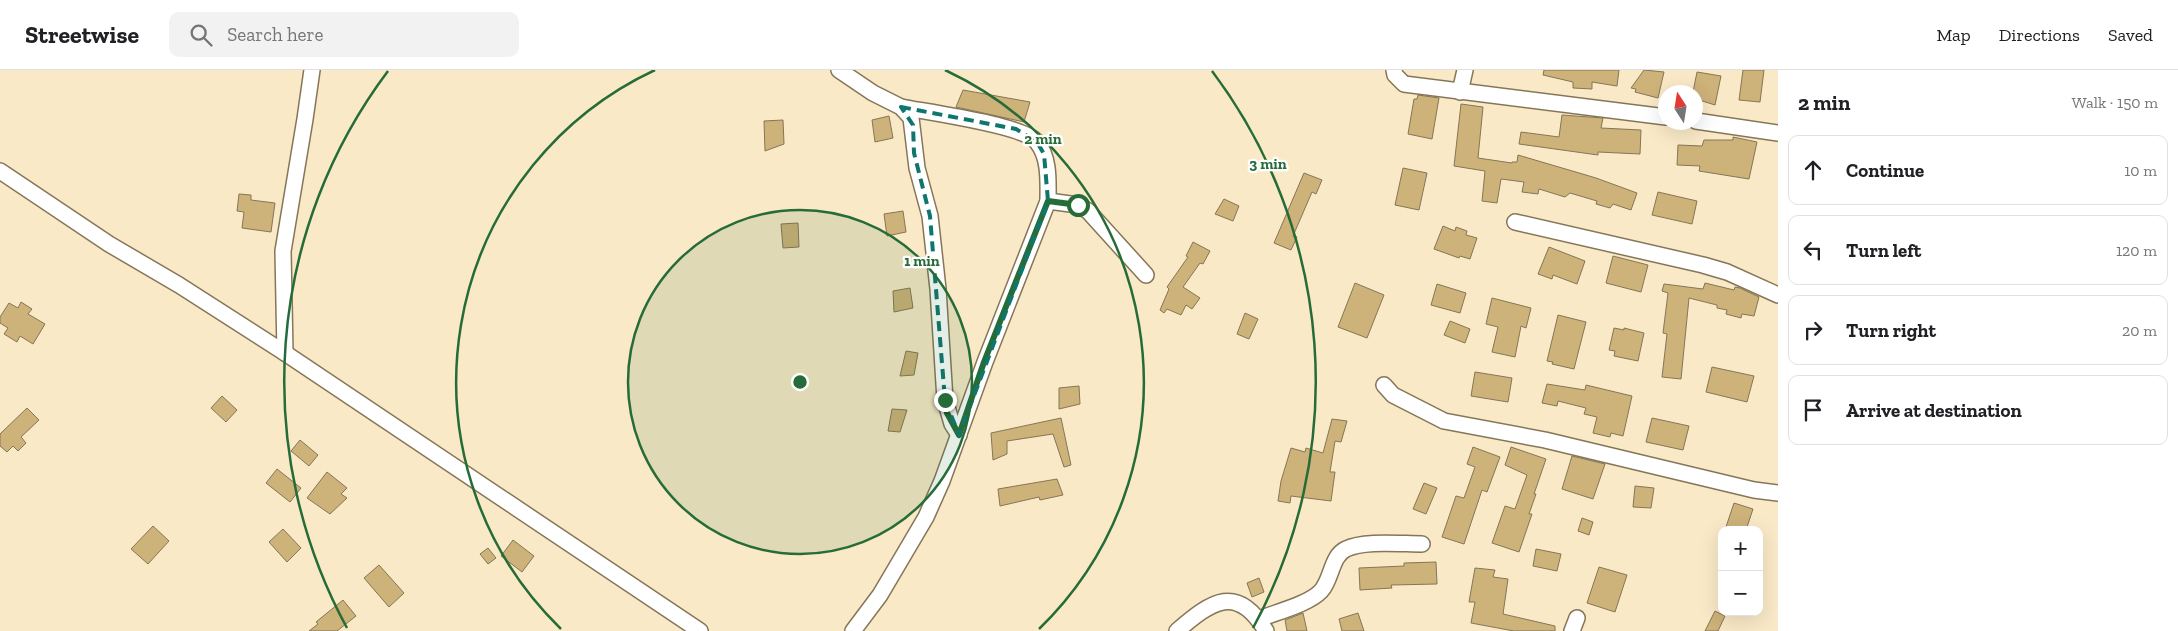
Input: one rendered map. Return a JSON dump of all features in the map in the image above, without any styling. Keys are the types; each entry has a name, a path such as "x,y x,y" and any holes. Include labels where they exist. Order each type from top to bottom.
{"street":[{"path":"285,353 282,251 304,128 312,70"},
{"path":"1394,70 1395,75 1404,84 1585,105 1658,116"},
{"path":"1460,92 1465,70"},
{"path":"845,72 873,93 900,107 908,114 913,125 914,153 930,216 938,289 945,400 947,413 959,435"},
{"path":"853,631 880,594 926,517 959,435 984,362 1048,201 1048,174 1044,154 1037,142 1029,135 1000,126 900,107"},
{"path":"1703,122 1778,133"},
{"path":"0,171 109,244 285,353 700,631"},
{"path":"1048,201 1078,205 1088,211 1146,275"},
{"path":"1516,222 1703,265 1727,272 1778,295"},
{"path":"1384,385 1393,395 1444,421 1545,440 1754,490 1778,493"},
{"path":"1177,631 1208,608 1231,600 1244,604 1263,625 1320,592 1327,583 1337,556 1343,549 1355,545 1422,544"}],"highlighted area":[{"path":"901,107 1016,129 1037,142 1044,154 1048,201 959,435 945,400 930,216 914,153 913,125"}],"building":[{"path":"1544,70 1619,70 1617,86 1592,82 1592,89 1573,88 1573,82 1543,75"},
{"path":"1644,70 1664,72 1661,85 1658,85 1658,98 1635,92 1636,89 1631,88"},
{"path":"1743,70 1764,70 1760,102 1739,100"},
{"path":"1697,72 1721,76 1715,105 1703,101 1703,85 1694,85"},
{"path":"963,90 1030,102 1024,122 956,107"},
{"path":"1418,95 1439,98 1432,139 1408,134 1414,99 1417,99"},
{"path":"1461,104 1483,107 1478,158 1512,163 1517,162 1518,155 1596,178 1637,193 1631,210 1613,204 1610,208 1596,204 1597,201 1570,193 1565,197 1539,189 1538,194 1522,192 1524,182 1501,179 1497,203 1482,201 1485,171 1454,166"},
{"path":"1562,115 1603,118 1601,128 1641,130 1640,154 1598,152 1598,155 1519,144 1521,132 1559,137"},
{"path":"889,116 893,138 875,142 872,120"},
{"path":"783,120 784,144 765,151 764,121"},
{"path":"1733,137 1757,142 1749,179 1699,171 1700,166 1677,165 1678,145 1702,146 1704,140 1733,140"},
{"path":"1403,168 1427,173 1419,210 1395,205"},
{"path":"1304,173 1322,180 1316,194 1312,192 1293,236 1297,237 1291,250 1274,243"},
{"path":"1658,192 1697,201 1692,224 1652,215"},
{"path":"239,194 251,195 251,200 275,203 271,232 242,228 244,212 237,211"},
{"path":"1224,199 1239,206 1233,221 1215,214"},
{"path":"903,211 906,232 887,236 884,214"},
{"path":"798,223 799,247 783,248 781,224"},
{"path":"1443,226 1455,231 1456,227 1467,231 1466,235 1477,238 1470,259 1460,256 1459,258 1434,249"},
{"path":"1193,242 1210,251 1203,264 1200,263 1183,287 1200,298 1192,309 1186,305 1181,315 1167,309 1164,313 1160,310 1169,289 1167,287 1188,257 1186,256"},
{"path":"1549,247 1585,261 1577,284 1553,275 1552,279 1538,274"},
{"path":"1613,256 1648,265 1641,292 1606,283"},
{"path":"1355,283 1384,295 1367,338 1338,327"},
{"path":"1705,283 1734,290 1735,287 1740,288 1759,297 1754,316 1742,314 1741,318 1726,314 1727,310 1717,308 1717,305 1689,298 1681,379 1662,377 1667,334 1663,333 1668,293 1662,291 1664,284 1703,289"},
{"path":"1437,284 1466,293 1460,313 1431,305"},
{"path":"910,288 913,308 894,312 893,291"},
{"path":"1492,298 1531,308 1526,328 1521,326 1515,357 1492,352 1498,327 1486,324"},
{"path":"21,302 32,309 28,314 45,324 33,344 20,336 17,342 4,334 8,328 0,323 0,317 9,303 18,308"},
{"path":"1245,313 1258,319 1249,339 1237,334"},
{"path":"1558,315 1586,322 1574,369 1547,361"},
{"path":"1450,321 1470,329 1465,343 1444,335"},
{"path":"1614,328 1624,330 1624,328 1644,333 1638,361 1614,356 1615,351 1609,350"},
{"path":"906,351 918,353 914,375 900,376"},
{"path":"1712,367 1754,376 1747,402 1706,392"},
{"path":"1475,372 1512,378 1508,402 1471,396"},
{"path":"1547,384 1585,390 1586,385 1632,396 1623,436 1611,433 1610,437 1593,433 1597,417 1584,414 1586,408 1558,401 1557,406 1542,403"},
{"path":"1079,386 1080,404 1059,409 1059,388"},
{"path":"222,396 237,410 226,422 211,408"},
{"path":"27,408 39,420 21,437 26,443 18,451 13,446 7,452 0,446 0,434"},
{"path":"892,409 907,410 900,432 888,431"},
{"path":"1061,418 1071,465 1064,467 1053,434 1007,441 1007,454 993,460 991,433"},
{"path":"1652,418 1689,426 1683,450 1646,442"},
{"path":"1332,419 1347,421 1341,442 1335,441 1330,472 1335,472 1331,501 1291,496 1290,503 1278,501 1281,481 1291,448 1305,452 1306,448 1323,453"},
{"path":"300,440 318,455 309,466 291,451"},
{"path":"1473,447 1500,457 1487,492 1482,490 1464,544 1442,537 1456,496 1464,498 1475,467 1467,464"},
{"path":"1511,447 1546,459 1529,514 1532,514 1519,552 1492,543 1505,506 1515,509 1527,475 1505,465"},
{"path":"1572,456 1605,464 1593,499 1562,489"},
{"path":"277,469 301,488 290,502 266,483"},
{"path":"327,472 347,488 341,494 347,498 330,514 307,498"},
{"path":"1057,479 1063,495 1040,500 1039,497 1000,506 998,489"},
{"path":"1424,483 1437,488 1426,514 1413,509"},
{"path":"1635,486 1654,488 1651,508 1633,507"},
{"path":"1734,503 1753,509 1747,526 1726,526"},
{"path":"1582,518 1593,522 1589,535 1578,531"},
{"path":"153,526 169,541 148,564 131,549"},
{"path":"283,529 301,548 287,562 269,542"},
{"path":"513,540 534,556 522,572 501,556"},
{"path":"488,548 496,558 488,564 480,554"},
{"path":"1536,549 1561,554 1557,571 1533,566"},
{"path":"1436,562 1437,584 1391,585 1392,588 1360,590 1359,568 1404,566 1404,563"},
{"path":"379,565 404,593 389,607 364,578"},
{"path":"1599,567 1627,575 1615,612 1587,603"},
{"path":"1475,568 1495,570 1493,577 1508,579 1503,614 1555,626 1555,631 1514,631 1471,623 1475,602 1469,602"},
{"path":"1259,578 1264,592 1252,597 1247,583"},
{"path":"343,600 356,616 337,631 309,631 318,624 316,622"},
{"path":"1715,611 1718,612 1718,616 1725,616 1718,631 1705,631"},
{"path":"1303,613 1307,631 1287,631 1285,620"},
{"path":"1358,613 1364,631 1342,631 1339,619"}],"route":[{"path":"945,400 947,413 959,435 984,362 1048,201 1078,205"}]}
